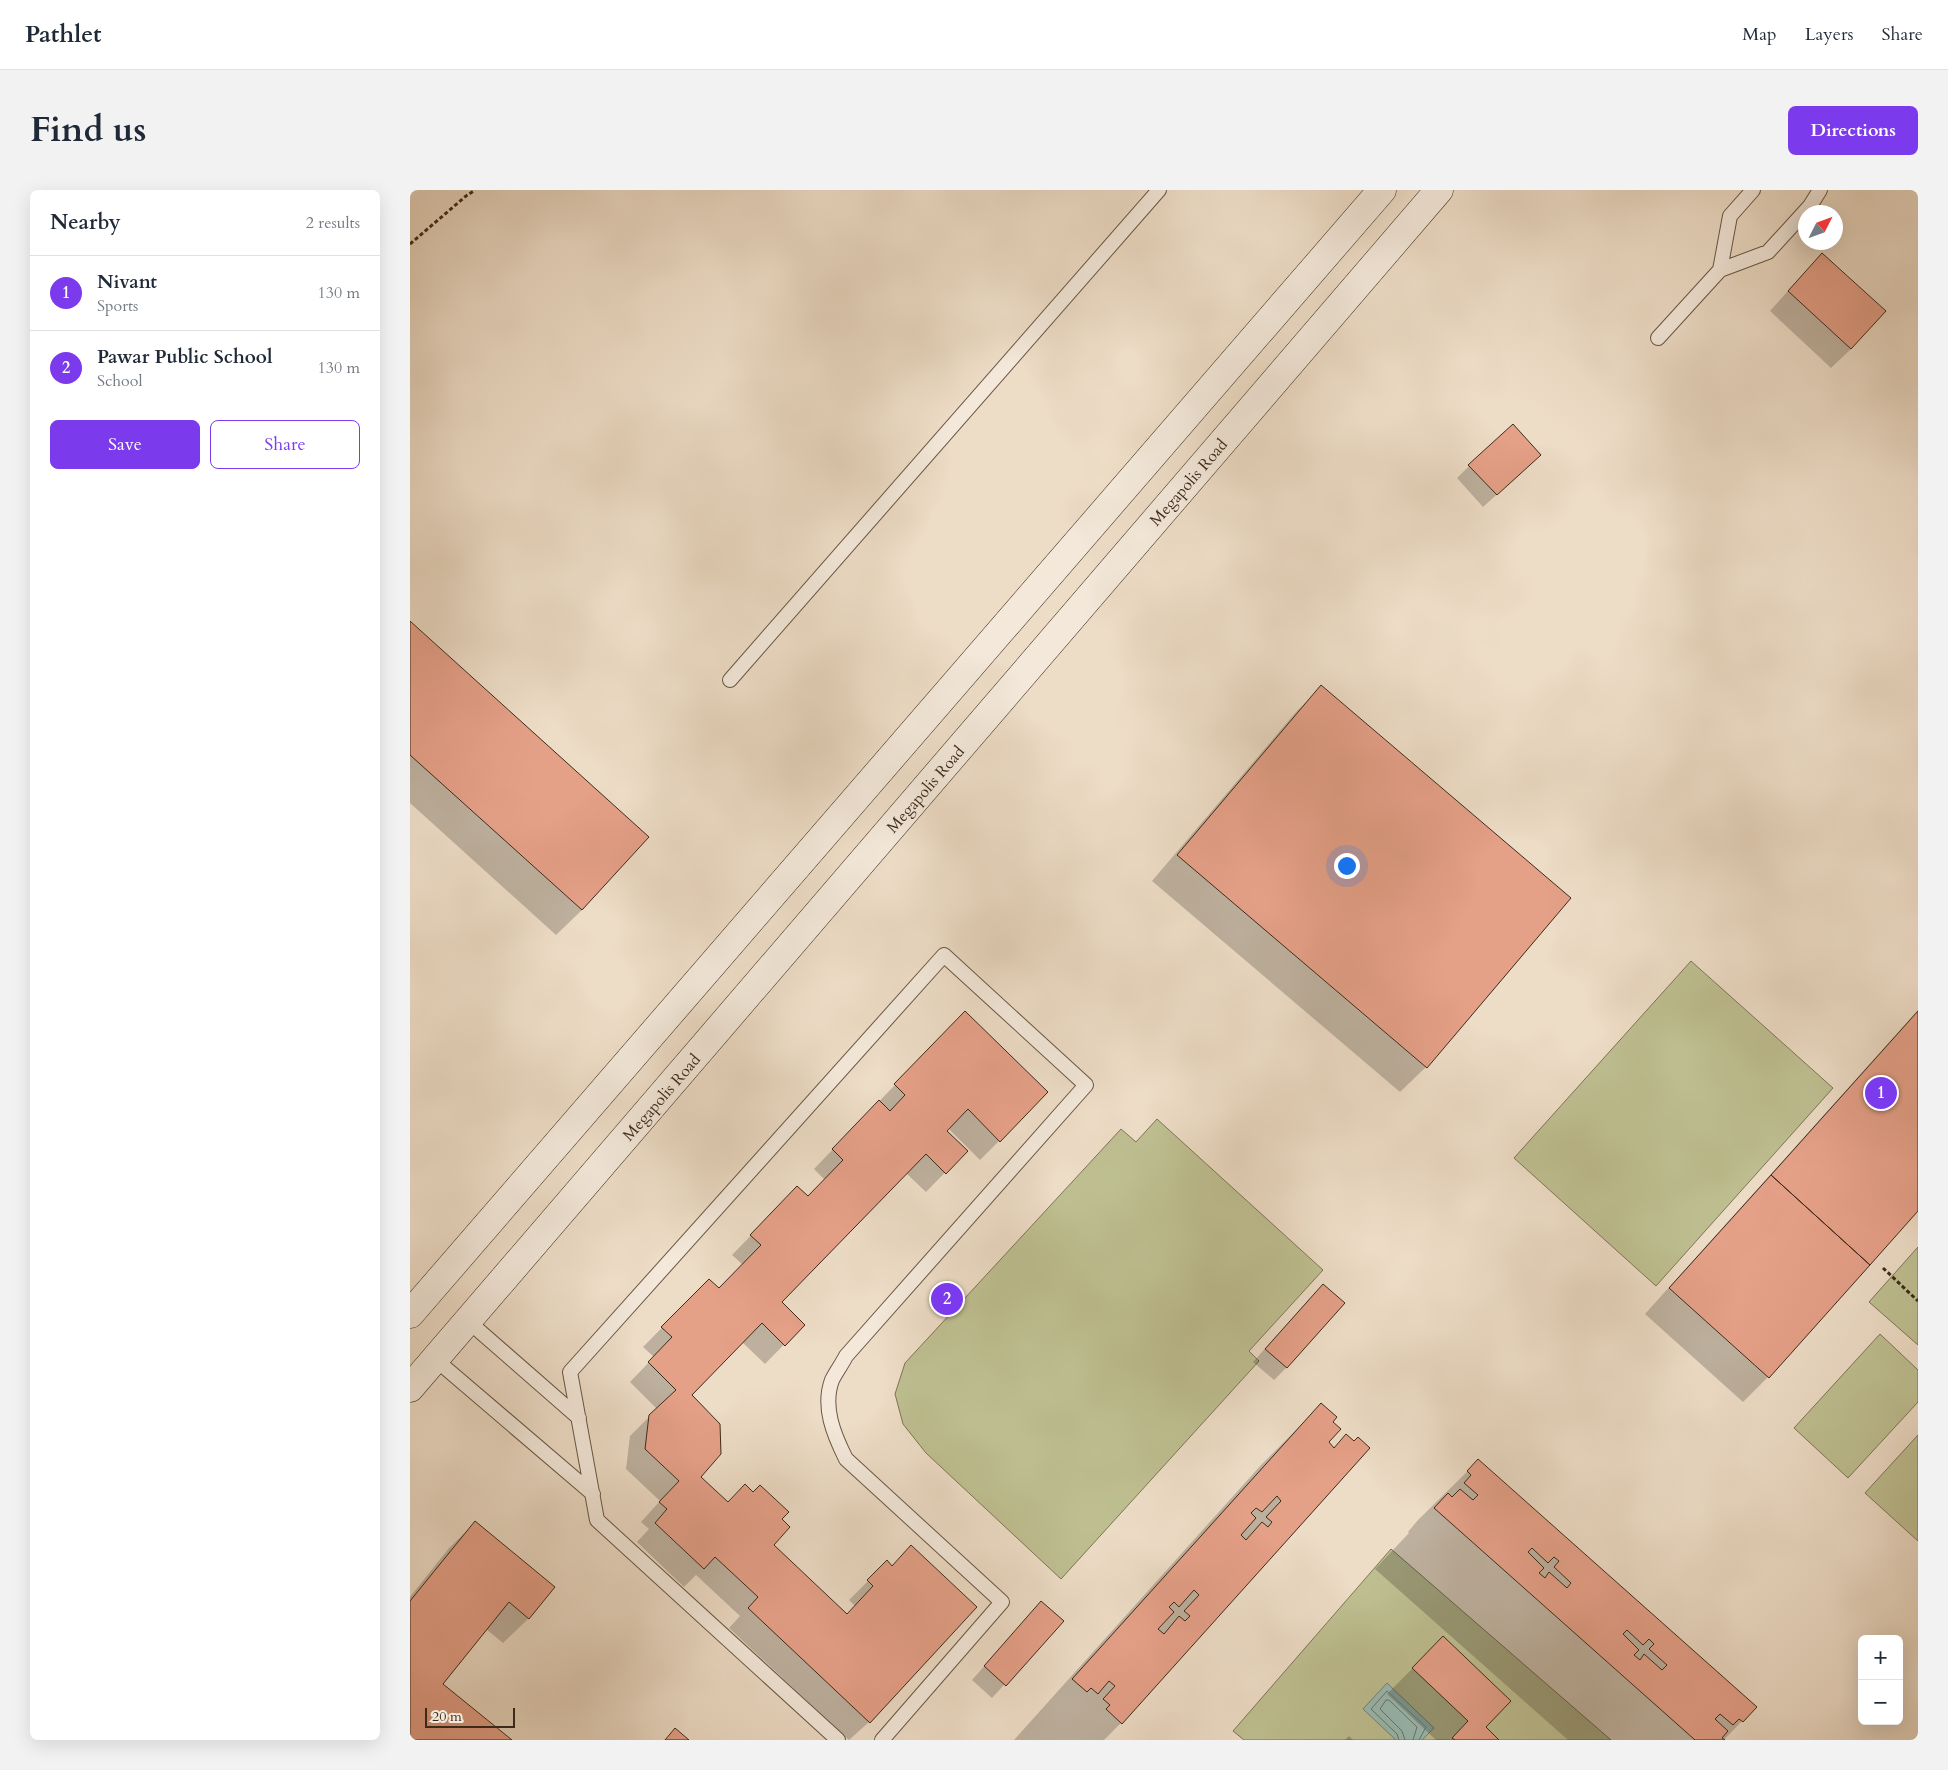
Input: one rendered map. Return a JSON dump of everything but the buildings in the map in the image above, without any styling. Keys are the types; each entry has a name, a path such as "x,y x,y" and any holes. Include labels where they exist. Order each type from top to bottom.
{"street":[{"path":"410,1314 1382,190"},
{"name":"Megapolis Road","path":"410,1388 1439,190"}],"lane":[{"path":"730,680 1159,190"},
{"path":"1720,270 1730,216 1753,190"},
{"path":"1658,338 1720,270 1768,252 1810,206 1820,190"},
{"path":"838,1740 597,1520 570,1372 944,955 1086,1085 846,1356 832,1381 829,1407 833,1433 846,1459 1002,1602 882,1740"},
{"path":"468,1321 579,1418"},
{"path":"435,1359 593,1494"}],"path":[{"path":"410,244 475,190"},
{"path":"1883,1268 1918,1301"}],"green space":[{"path":"1691,961 1833,1088 1656,1286 1514,1158"},
{"path":"1157,1119 1323,1270 1249,1351 1259,1361 1061,1579 926,1453 903,1424 895,1394 905,1363 1121,1129 1136,1142"},
{"path":"1918,1247 1918,1345 1869,1302"},
{"path":"1880,1334 1918,1370 1918,1402 1848,1478 1794,1428"},
{"path":"1918,1435 1918,1541 1865,1493"},
{"path":"1391,1549 1611,1740 1244,1740 1233,1731"}],"water":[{"path":"1387,1683 1434,1728 1422,1740 1396,1740 1363,1709"}],"place":[{"name":"Nivant","path":"1881,1093"},
{"name":"Pawar Public School","path":"947,1299"}]}
